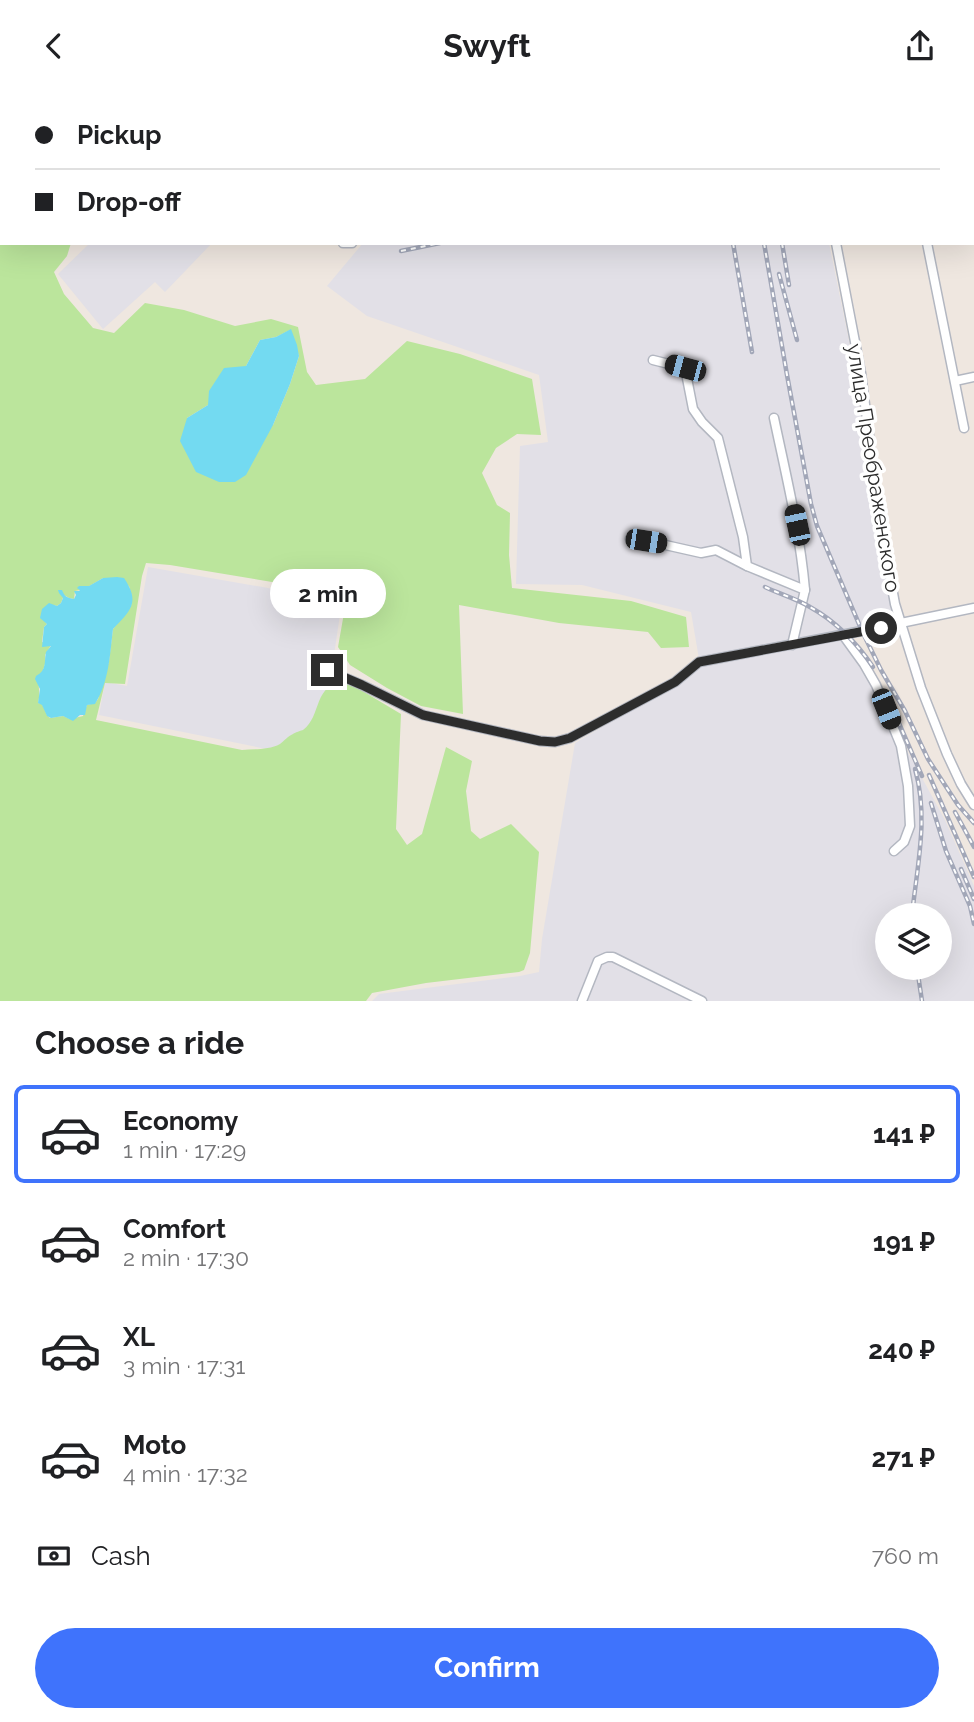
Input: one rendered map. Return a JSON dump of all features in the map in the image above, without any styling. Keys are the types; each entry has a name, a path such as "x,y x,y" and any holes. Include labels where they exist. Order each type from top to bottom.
{"street":[{"name":"улица Преображенского","path":"836,245 861,373 880,522 895,604 921,688 947,754 974,805"},
{"path":"927,245 964,428"},
{"path":"653,360 685,368 692,408 718,438 743,537 747,566"},
{"path":"956,381 974,377"},
{"path":"774,418 797,525 805,590 792,645"},
{"path":"630,539 701,553 716,549 747,566 805,590"},
{"path":"327,670 423,715 555,742 570,738 675,682 699,662 974,608"},
{"path":"843,635 876,685 901,745 908,786 910,826 904,842 894,851"},
{"path":"582,1001 598,961 613,957 702,1001"}],"shaded area":[{"path":"88,245 210,245 165,292 155,282 103,329 58,274"},
{"path":"361,245 829,245 851,351 894,621 699,659 691,612 582,585 516,584 520,446 548,442 539,375 367,316 327,286"},
{"path":"148,567 342,601 334,655 348,659 342,689 327,688 311,758 99,715 105,682 127,686"},
{"path":"843,638 945,820 974,886 974,1001 372,1001 379,994 539,972 542,939 575,743 676,684 701,665"}],"green space":[{"path":"0,245 70,245 67,256 54,272 64,294 93,328 114,333 145,303 184,310 235,326 271,319 298,327 307,372 316,385 365,379 407,341 460,354 532,379 541,435 517,434 496,448 482,473 497,505 510,513 509,555 512,588 631,601 686,617 689,647 661,648 648,632 559,623 459,605 463,714 421,706 350,665 338,647 347,596 146,563 125,684 105,683 96,720 242,750 266,748 276,746 303,730 329,687 349,683 401,714 396,829 407,845 422,834 446,747 472,761 466,791 471,831 480,839 511,824 539,852 530,953 524,970 372,993 366,1001 0,1001","holes":["290,330 299,356 273,425 187,418 208,405 246,366 260,340 276,337","103,578 129,586 131,606 113,629 109,661 98,699 87,705 83,716 70,719 63,716 50,718 42,704 38,703 45,655 51,645 42,642 47,624 44,620 53,605 61,603 64,595 74,599 75,591"]}],"water":[{"path":"291,329 299,356 273,425 246,475 235,482 219,482 196,472 180,441 187,418 208,405 209,391 224,368 246,366 260,340 276,337"},
{"path":"103,578 124,578 132,600 128,612 113,629 108,668 100,695 95,704 87,705 85,715 80,715 73,721 63,716 51,718 38,703 40,689 35,679 43,668 46,652 51,646 42,647 44,627 47,624 40,618 42,609 49,603 57,606 61,603 63,598 58,590 74,599 74,591 80,590 77,588 79,586 89,586"}],"railway":[{"path":"401,251 430,245"},
{"path":"733,245 752,352"},
{"path":"764,245 817,526 862,631 928,759 958,805 974,823"},
{"path":"782,245 789,285"},
{"path":"779,274 797,340"},
{"path":"765,587 805,604 828,619 853,641 873,667"},
{"path":"898,721 922,776"},
{"path":"914,903 922,823 915,769"},
{"path":"929,775 974,877"},
{"path":"931,803 946,851 970,906 974,924"},
{"path":"955,812 974,847"},
{"path":"961,869 974,899"},
{"path":"919,980 922,1001"}],"route":[{"path":"327,670 423,715 555,742 570,738 675,682 699,662 881,628"}]}
